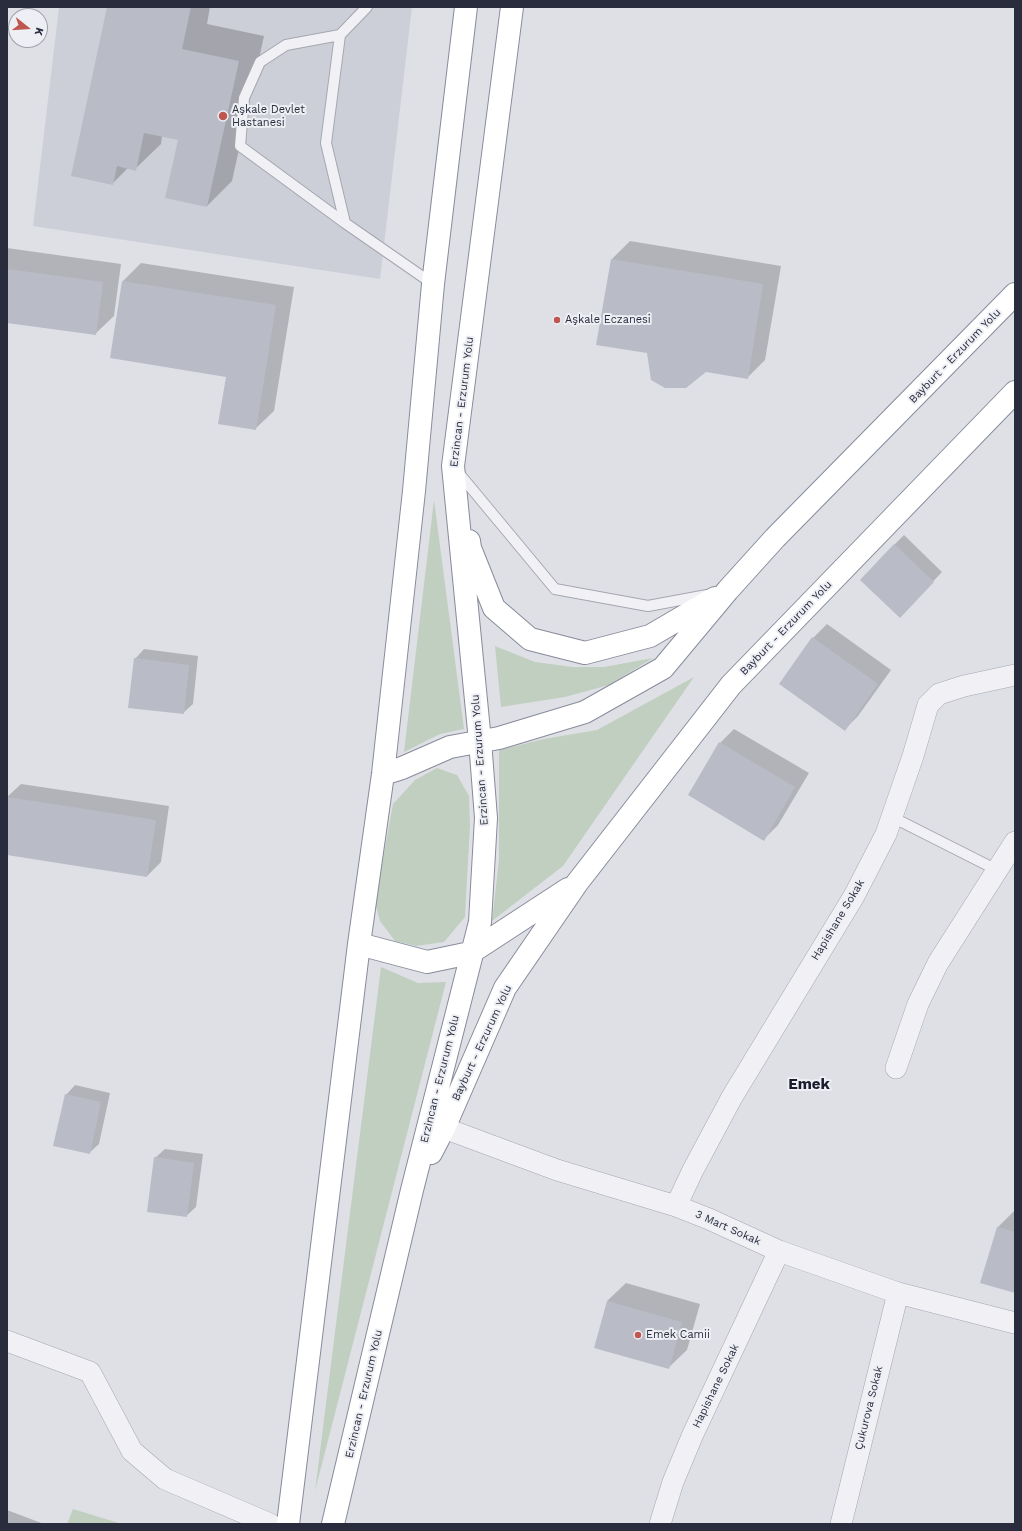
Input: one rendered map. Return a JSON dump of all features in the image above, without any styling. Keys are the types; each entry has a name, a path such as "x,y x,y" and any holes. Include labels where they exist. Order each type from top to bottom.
{"highway":[{"path":"288,1524 359,944 382,774 414,491 433,284 466,7"},
{"name":"Erzincan - Erzurum Yolu","path":"333,1524 412,1190 480,922 486,818 480,741 453,466 512,7"},
{"name":"Bayburt - Erzurum Yolu","path":"382,774 402,768 450,747 499,738 585,712 663,668 728,590 775,538 1015,294"},
{"name":"Bayburt - Erzurum Yolu","path":"412,1190 444,1128 505,988 577,883 731,685 1015,392"},
{"name":"Bayburt - Erzurum Yolu","path":"453,466 470,548 494,608 530,639 585,653 650,636 728,590"},
{"name":"Bayburt - Erzurum Yolu","path":"359,944 427,962 472,952 577,883"}],"street":[{"name":"Hapishane Sokak","path":"676,1206 693,1170 732,1097 854,896 886,834 928,705 939,694 964,686 1015,675"},
{"path":"896,1068 918,1004 938,963 1015,842"},
{"name":"3 Mart Sokak","path":"444,1128 557,1170 676,1206 710,1219 779,1251 898,1293 1015,1323"},
{"name":"Hapishane Sokak","path":"660,1524 673,1482 693,1434 779,1251"},
{"name":"Çukurova Sokak","path":"841,1524 898,1293"},
{"path":"7,1341 90,1372 132,1451 165,1479 270,1524"}],"lane":[{"path":"367,7 340,35 286,45 260,62 244,98 240,146 345,223 433,284"},
{"path":"340,35 326,144 345,223"},
{"path":"453,466 555,589 648,606 728,590"},
{"path":"892,817 997,870"}],"shaded area":[{"name":"Aşkale Devlet Hastanesi","path":"59,7 412,7 380,279 33,226"}],"green space":[{"path":"434,500 464,729 440,734 404,752"},
{"path":"495,646 535,662 573,667 604,667 653,658 609,685 565,697 501,707"},
{"path":"694,677 563,866 492,921 499,860 499,750 544,739 597,730"},
{"path":"437,768 457,775 469,796 470,825 465,917 444,942 416,946 395,941 380,921 375,902 393,804 415,780"},
{"path":"381,967 418,983 446,982 315,1491"},
{"path":"73,1509 122,1524 67,1524"}],"building":[{"path":"107,7 191,7 182,49 239,61 207,207 165,198 178,140 144,133 136,171 117,166 113,185 71,176"},
{"path":"611,259 763,284 748,379 706,372 686,388 665,388 651,380 647,353 596,345"},
{"path":"7,269 103,282 96,335 7,323"},
{"path":"122,281 276,305 256,430 218,424 226,377 110,358"},
{"path":"894,544 934,582 900,618 860,580"},
{"path":"812,637 878,684 845,731 779,684"},
{"path":"134,658 189,665 184,714 128,708"},
{"path":"719,742 795,787 764,841 688,795"},
{"path":"7,797 156,820 147,877 7,855"},
{"path":"65,1094 101,1102 90,1154 53,1146"},
{"path":"154,1157 194,1163 187,1217 147,1212"},
{"path":"997,1227 1015,1232 1015,1293 980,1283"},
{"name":"Emek Camii","path":"607,1301 682,1322 669,1369 594,1348"}],"place":[{"name":"Aşkale Devlet Hastanesi","path":"223,116"},
{"name":"Aşkale Eczanesi","path":"557,320"},
{"name":"Emek Camii","path":"638,1335"}],"district":[{"name":"Emek","path":"809,1085"}]}
